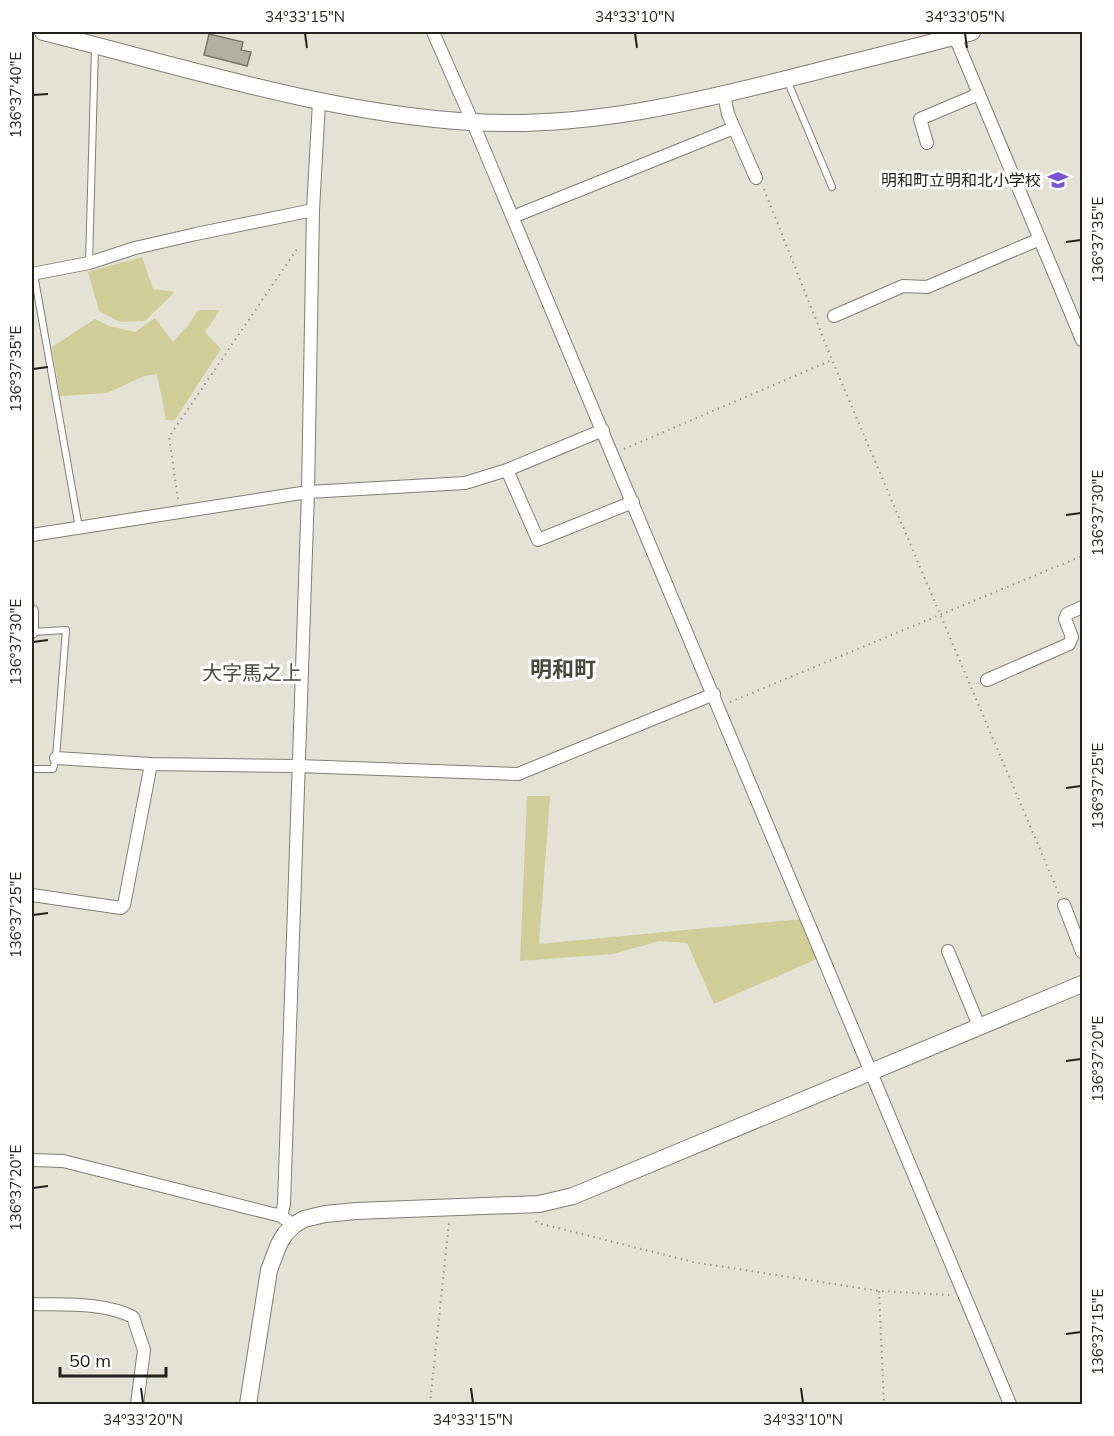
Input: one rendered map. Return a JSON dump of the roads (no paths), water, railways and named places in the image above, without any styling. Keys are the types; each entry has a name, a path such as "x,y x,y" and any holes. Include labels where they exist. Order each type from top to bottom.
{"street":[{"path":"43,32 319,102 398,116 474,123 580,119 661,108 724,95 954,34 972,32"},
{"path":"433,32 474,123 1010,1404"},
{"path":"954,34 1083,340"},
{"path":"927,143 920,119 980,94"},
{"path":"724,95 734,128 756,178"},
{"path":"248,1404 271,1263 285,1233 287,1220 284,1204 308,492 313,210 319,102"},
{"path":"520,214 734,128"},
{"path":"33,274 89,263 135,248 313,210"},
{"path":"834,316 903,286 927,287 1041,239"},
{"path":"32,535 308,492 465,483 507,470 603,430"},
{"path":"507,470 538,540 633,502"},
{"path":"987,680 1069,644 1072,637 1065,619 1067,614 1083,607"},
{"path":"32,611 32,632"},
{"path":"56,758 151,764 297,766 518,774 714,694"},
{"path":"32,895 121,908 124,904 151,764"},
{"path":"1064,905 1083,952"},
{"path":"948,951 979,1026"},
{"path":"32,1160 63,1161 287,1220 325,1214 451,1209 556,1201 573,1196 1083,984"},
{"path":"32,1304 88,1306 120,1310 133,1317 144,1350 137,1404"}],"lane":[{"path":"89,263 95,45"},
{"path":"787,79 832,187"},
{"path":"33,274 79,528"},
{"path":"32,632 66,630 56,758 53,769 32,769"}],"place":[{"name":"明和町立明和北小学校","path":"1058,180"}],"district":[{"name":"明和町","path":"563,669"},
{"name":"大字馬之上","path":"252,673"}]}
